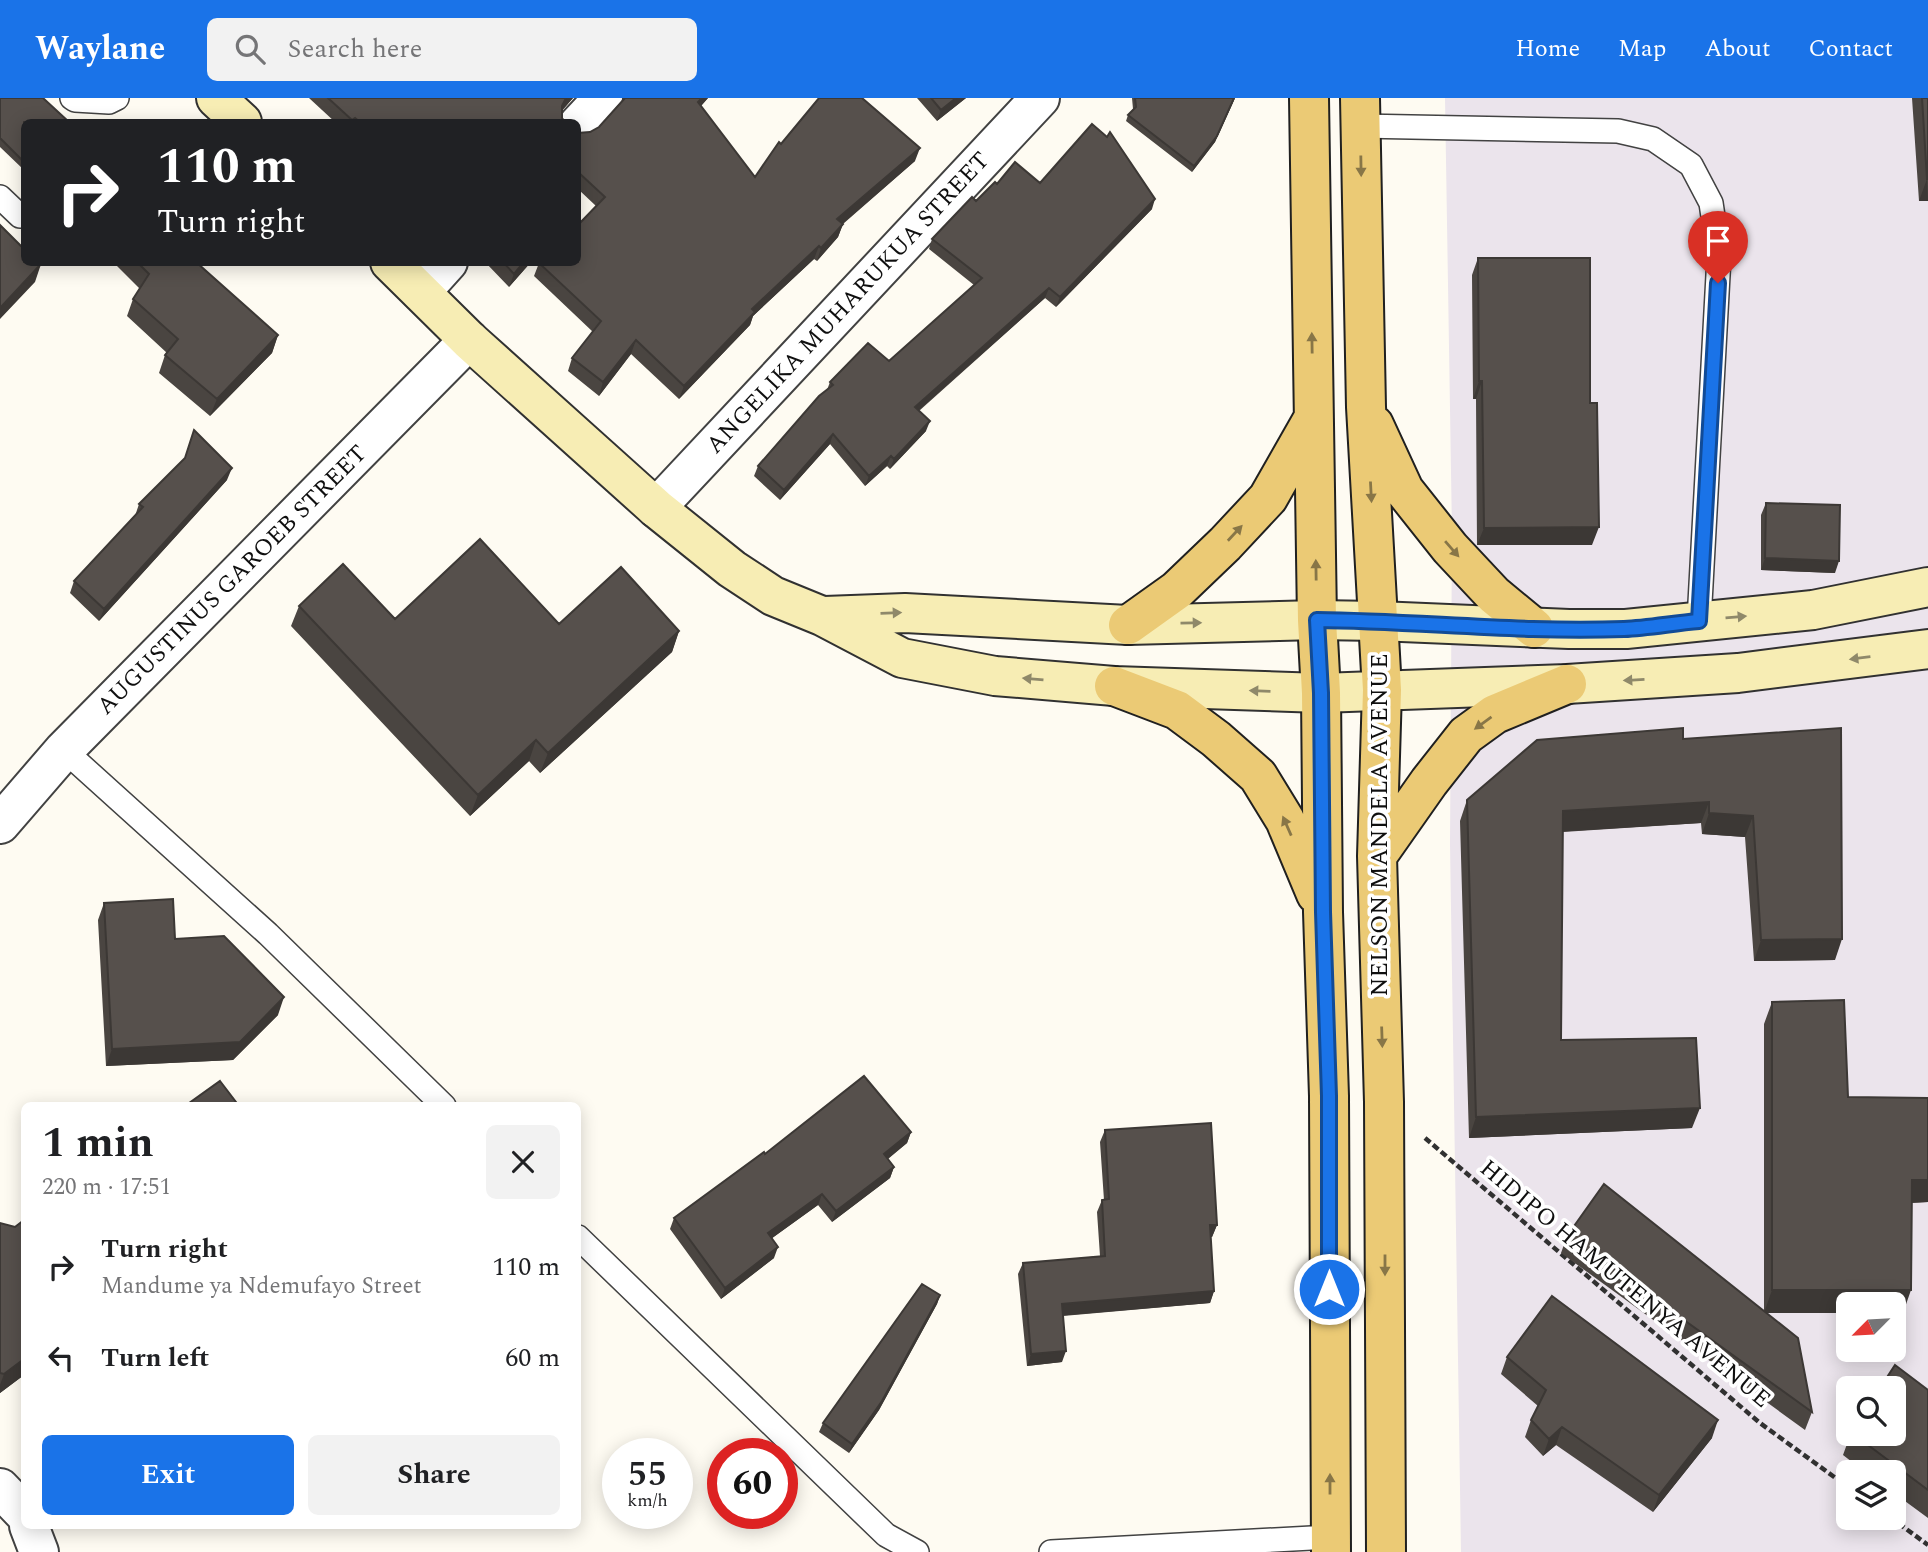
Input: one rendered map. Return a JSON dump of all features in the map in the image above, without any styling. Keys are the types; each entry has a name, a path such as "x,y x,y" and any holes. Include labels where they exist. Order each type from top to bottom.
{"main road":[{"path":"1309,98 1317,620 1321,693 1323,912 1329,1096 1330,1545"},
{"name":"NELSON MANDELA AVENUE","path":"1360,112 1366,408 1382,690 1377,856 1384,1102 1386,1552"},
{"path":"1366,408 1404,490 1450,548 1494,595 1534,628"},
{"path":"1128,625 1177,590 1268,498 1313,419"},
{"path":"1377,856 1429,782 1466,736 1495,714 1567,684"},
{"path":"1114,686 1177,710 1216,739 1258,776 1285,820 1323,912"}],"street":[{"path":"216,98 239,119"},
{"path":"581,122 603,98"},
{"name":"ANGELIKA MUHARUKUA STREET","path":"656,508 1040,98"},
{"path":"394,266 469,340 656,508 732,569 773,596 822,616 902,658 995,676 1114,686 1321,693 1567,684 1738,673 1928,649"},
{"path":"421,292 444,266"},
{"name":"AUGUSTINUS GAROEB STREET","path":"0,824 65,750 469,340"},
{"path":"822,616 905,613 1128,625 1317,620 1626,629 1813,610 1928,587"},
{"path":"0,1488 21,1510"},
{"path":"30,1529 39,1552"}],"lane":[{"path":"72,98 114,107"},
{"path":"1360,112 1618,131 1653,139 1691,165 1711,203 1719,257 1699,621"},
{"path":"0,197 21,216"},
{"path":"65,750 268,934 440,1102"},
{"path":"581,1240 886,1535 917,1552"},
{"path":"1051,1552 1330,1545"}],"path":[{"name":"HIDIPO HAMUTENYA AVENUE","path":"1384,1102 1760,1423 1836,1478"},
{"path":"1906,1529 1928,1545"}],"shaded area":[{"path":"1445,98 1928,98 1928,1552 1461,1552 1450,844 1452,533"}],"building":[{"path":"0,98 43,98 66,119 21,119 21,159 0,138"},
{"path":"328,98 566,98 562,106 563,119 351,119"},
{"path":"625,98 702,98 698,102 755,177 779,142 781,144 819,98 862,98 920,148 837,219 843,224 821,248 819,246 752,309 755,312 684,386 636,340 603,382 572,358 601,321 542,266 581,266 581,222 605,197 581,175 581,133 599,127"},
{"path":"931,98 956,98 941,110"},
{"path":"1135,98 1234,98 1217,136 1194,166 1128,115 1136,107"},
{"path":"1922,98 1928,98 1928,179 1927,179"},
{"path":"1092,124 1107,137 1110,132 1155,199 1060,297 1049,288 915,407 930,421 894,459 891,456 869,476 833,434 784,490 758,466 819,396 833,385 830,382 868,343 889,361 982,278 932,239 972,197 976,201 995,182 997,184 1015,162 1040,183"},
{"path":"0,225 21,246 21,266 39,266 0,308"},
{"path":"1478,258 1590,258 1590,403 1597,403 1599,527 1484,528"},
{"path":"141,266 200,266 278,335 217,399 165,355 178,339 133,299 149,274"},
{"path":"507,266 521,266 514,274"},
{"path":"194,430 232,468 104,609 74,581 143,507 139,504 185,458"},
{"path":"1766,503 1840,505 1839,561 1765,558"},
{"path":"480,539 559,624 621,567 679,631 548,753 536,740 478,795 299,606 343,564 395,619"},
{"path":"1683,728 1683,739 1841,728 1842,939 1761,940 1753,816 1709,813 1709,802 1563,811 1561,1040 1696,1038 1700,1108 1476,1117 1467,800 1537,740"},
{"path":"173,899 175,939 224,936 284,997 240,1042 112,1049 104,903"},
{"path":"1844,1000 1848,1097 1928,1098 1928,1180 1912,1180 1911,1290 1772,1290 1772,1002"},
{"path":"864,1076 911,1132 884,1154 894,1167 836,1211 822,1194 768,1233 778,1247 725,1288 674,1218 764,1152 765,1154"},
{"path":"220,1081 236,1102 191,1102"},
{"path":"1211,1123 1217,1225 1210,1225 1214,1291 1062,1304 1066,1351 1031,1354 1023,1263 1105,1256 1102,1200 1109,1199 1105,1130"},
{"path":"1604,1184 1798,1338 1812,1412 1567,1236"},
{"path":"21,1222 21,1361 4,1374 0,1373 0,1223 15,1227"},
{"path":"922,1284 940,1295 882,1401 852,1444 823,1423"},
{"path":"1552,1296 1718,1420 1659,1495 1562,1427 1549,1439 1531,1420 1546,1390 1507,1357"},
{"path":"1895,1365 1928,1390 1928,1490 1906,1474 1906,1460 1888,1460 1869,1446 1906,1446 1906,1376 1888,1376"}],"route":[{"path":"1329,1289 1329,1096 1323,912 1321,693 1317,620 1569,629 1626,629 1699,621 1718,283"}]}
